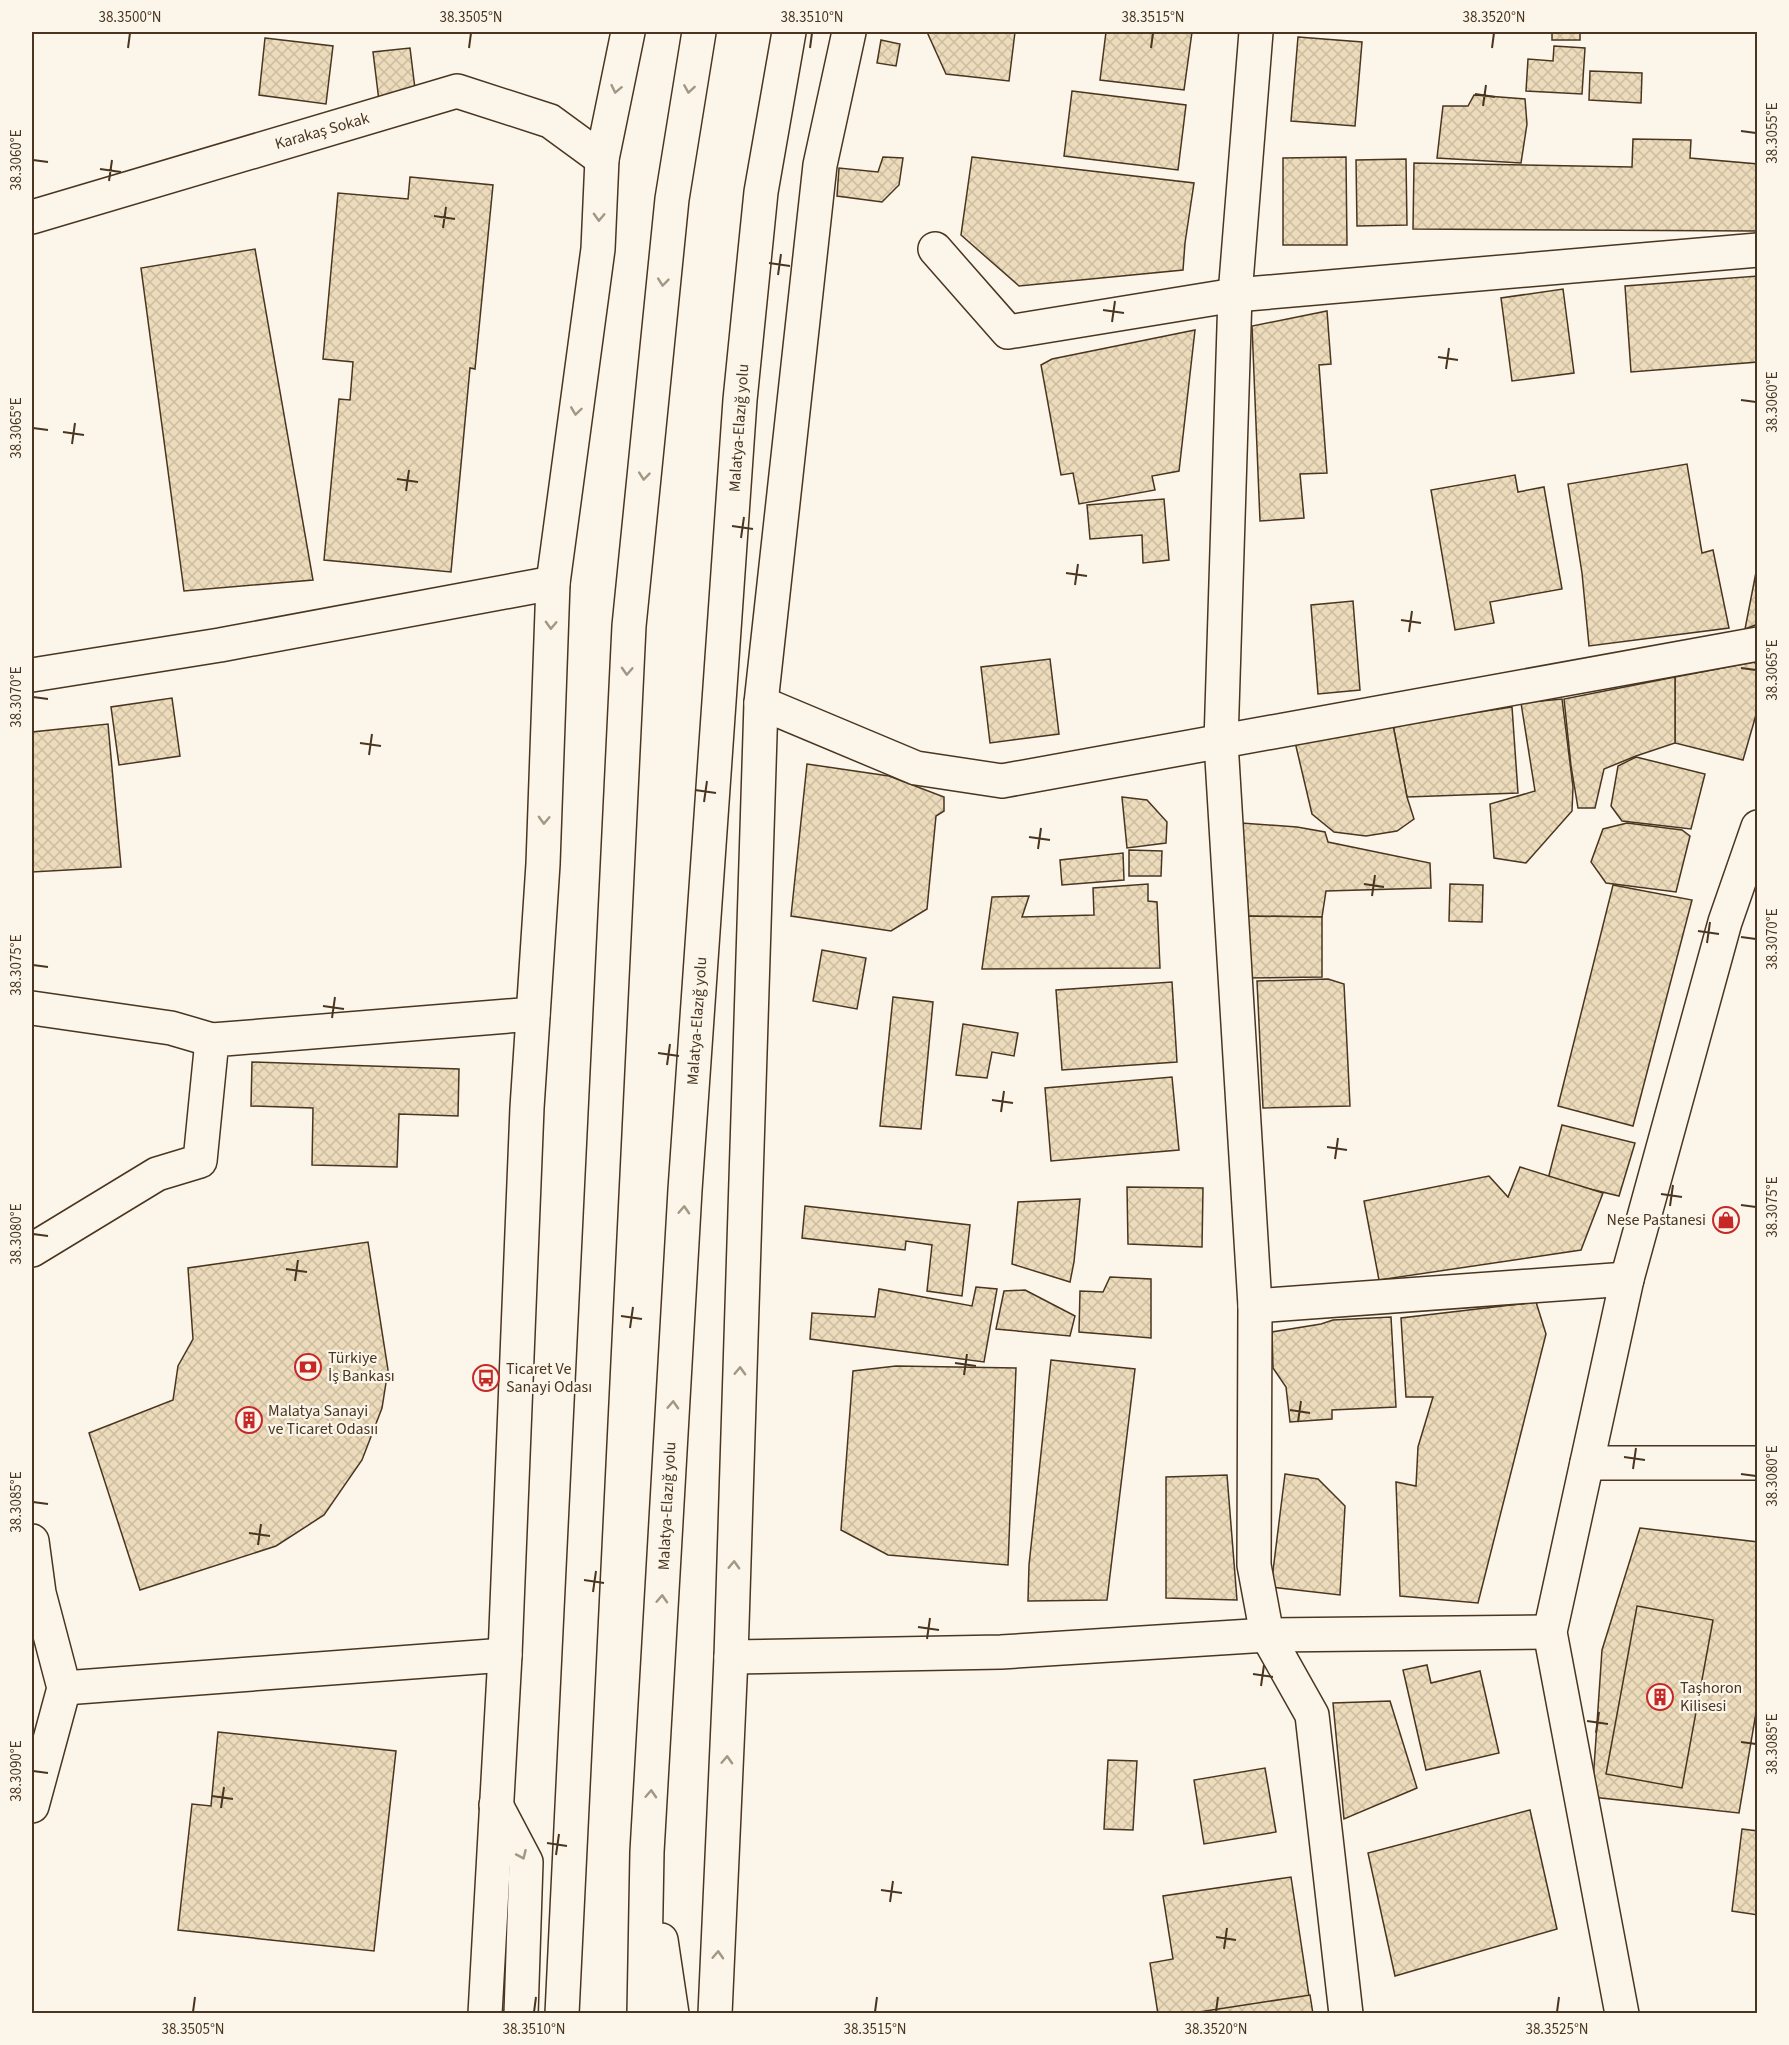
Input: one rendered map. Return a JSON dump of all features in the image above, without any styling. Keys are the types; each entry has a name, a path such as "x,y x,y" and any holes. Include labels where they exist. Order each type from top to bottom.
{"main road":[{"path":"485,2013 505,1655 526,1120 543,864 553,583 598,249 602,159 628,32"},
{"path":"561,2013 629,626 672,199 699,32"},
{"name":"Malatya-Elazığ yolu","path":"644,2013 647,1852 686,1178 740,400 761,192 789,32"},
{"path":"715,2013 731,1657 761,703 820,165 849,32"},
{"path":"1256,32 1234,295 1221,742 1256,1306 1254,1565 1267,1635 1312,1715 1346,2013"},
{"name":"Karakaş Sokak","path":"32,217 457,91 550,121 602,159"},
{"path":"935,249 1008,332 1234,295 1758,250"},
{"path":"32,675 220,645 553,583"},
{"path":"761,703 916,768 1002,781 1758,644"},
{"path":"1622,2013 1550,1632 1627,1280 1725,922 1758,827"},
{"path":"32,1008 171,1028 213,1040 533,1014"},
{"path":"32,1250 157,1174 200,1161 213,1040"},
{"path":"1256,1306 1627,1280"},
{"path":"1587,1463 1758,1463"},
{"path":"32,1541 35,1594 64,1688 32,1806"},
{"path":"731,1657 1001,1652 1267,1635 1550,1632"},
{"path":"64,1688 505,1655"},
{"path":"495,1803 526,1862 521,2013"},
{"path":"647,1852 672,2013"}],"building":[{"path":"927,32 1015,32 1009,81 946,74"},
{"path":"1106,32 1192,32 1184,90 1100,80"},
{"path":"1552,32 1580,32 1580,40 1552,40"},
{"path":"1298,37 1362,42 1355,126 1291,121"},
{"path":"265,38 333,46 326,104 259,95"},
{"path":"881,40 900,44 896,66 877,63"},
{"path":"1554,46 1585,48 1582,94 1526,91 1528,59 1553,61"},
{"path":"410,48 416,97 379,101 373,52"},
{"path":"1590,71 1642,73 1641,103 1589,100"},
{"path":"1072,91 1186,105 1178,170 1064,156"},
{"path":"1474,95 1525,99 1527,124 1521,163 1437,158 1443,106 1468,106"},
{"path":"1633,139 1691,140 1690,158 1758,164 1757,231 1413,229 1414,163 1632,167"},
{"path":"883,157 903,158 899,185 882,202 837,196 839,168 878,172"},
{"path":"972,157 1194,183 1183,270 1019,286 961,235"},
{"path":"1346,157 1347,245 1283,245 1283,158"},
{"path":"1406,159 1407,225 1357,226 1356,160"},
{"path":"410,177 493,185 475,369 470,368 451,572 324,560 339,399 350,400 353,362 323,359 338,193 408,199"},
{"path":"255,249 313,580 184,591 141,268"},
{"path":"1758,276 1758,362 1631,372 1625,286"},
{"path":"1563,289 1574,373 1512,381 1501,298"},
{"path":"1327,311 1331,364 1319,365 1327,473 1300,474 1304,518 1260,521 1252,326"},
{"path":"1195,330 1179,471 1152,476 1155,490 1079,504 1073,473 1061,475 1041,365 1052,359"},
{"path":"1687,464 1702,553 1713,550 1729,628 1589,646 1582,573 1568,484"},
{"path":"1515,475 1518,492 1544,487 1562,589 1490,602 1494,623 1455,630 1431,490"},
{"path":"1164,499 1169,560 1143,563 1142,535 1090,539 1087,505"},
{"path":"1758,562 1758,624 1745,629"},
{"path":"1353,601 1360,690 1318,694 1311,605"},
{"path":"1050,659 1059,734 990,743 981,667"},
{"path":"1754,662 1758,666 1758,708 1743,760 1675,743 1675,677"},
{"path":"1675,677 1675,743 1604,769 1595,808 1578,808 1564,699"},
{"path":"172,698 180,756 119,765 111,707"},
{"path":"1562,699 1573,787 1572,811 1526,863 1494,858 1490,804 1535,791 1521,703"},
{"path":"1512,707 1518,793 1407,797 1393,725"},
{"path":"108,724 121,867 32,872 32,732"},
{"path":"1393,725 1407,797 1414,819 1397,831 1366,836 1334,832 1312,814 1295,742"},
{"path":"1636,757 1705,774 1691,829 1622,821 1611,806 1618,766"},
{"path":"807,764 889,776 944,797 944,811 936,816 927,909 891,931 791,916"},
{"path":"1122,797 1147,800 1167,822 1166,843 1127,848"},
{"path":"1241,823 1297,827 1325,832 1328,842 1430,863 1431,888 1326,891 1322,917 1241,916"},
{"path":"1627,823 1682,830 1690,836 1676,892 1606,883 1591,862 1603,829"},
{"path":"1129,850 1162,851 1161,876 1129,876"},
{"path":"1123,853 1124,880 1062,885 1060,860"},
{"path":"1148,884 1148,901 1157,902 1160,968 982,969 992,897 1029,896 1022,917 1094,915 1093,888"},
{"path":"1450,884 1483,885 1482,922 1449,921"},
{"path":"1613,885 1692,900 1633,1126 1558,1106"},
{"path":"1241,916 1322,917 1322,977 1245,978"},
{"path":"822,950 866,958 857,1009 813,1001"},
{"path":"1328,979 1344,984 1350,1106 1263,1108 1257,981"},
{"path":"1172,982 1177,1062 1062,1070 1056,990"},
{"path":"893,997 933,1002 921,1129 880,1126"},
{"path":"963,1024 1018,1033 1014,1056 992,1052 987,1078 956,1075"},
{"path":"252,1062 459,1069 458,1116 399,1114 397,1167 312,1165 313,1108 251,1106"},
{"path":"1172,1077 1179,1150 1051,1161 1045,1088"},
{"path":"1562,1125 1635,1143 1619,1196 1548,1179"},
{"path":"1520,1167 1603,1193 1581,1250 1379,1280 1364,1201 1489,1176 1508,1197"},
{"path":"1127,1187 1203,1188 1202,1247 1128,1244"},
{"path":"1080,1199 1070,1282 1012,1264 1018,1202"},
{"path":"805,1206 970,1225 962,1296 927,1291 932,1245 906,1241 905,1250 802,1238"},
{"name":"Malatya Sanayi ve Ticaret Odasıı","path":"368,1242 388,1370 382,1408 362,1460 324,1515 276,1546 140,1590 89,1433 173,1400 178,1366 193,1339 188,1268"},
{"path":"1110,1277 1151,1279 1151,1338 1079,1332 1080,1291 1103,1292"},
{"path":"976,1287 997,1289 984,1362 810,1339 812,1313 875,1317 879,1289 972,1306"},
{"path":"1025,1290 1075,1316 1070,1336 996,1329 1004,1291"},
{"path":"1536,1302 1546,1334 1478,1603 1400,1596 1396,1482 1416,1486 1418,1447 1433,1397 1406,1397 1401,1318"},
{"path":"1391,1317 1396,1407 1332,1410 1332,1419 1290,1422 1286,1387 1273,1368 1272,1332 1333,1320"},
{"path":"1051,1360 1135,1369 1107,1600 1028,1601 1029,1565"},
{"path":"896,1366 1016,1368 1008,1565 888,1555 841,1530 853,1371"},
{"path":"1285,1474 1318,1479 1345,1506 1340,1595 1271,1587"},
{"path":"1227,1475 1237,1600 1166,1598 1166,1477"},
{"path":"1640,1528 1758,1542 1758,1701 1739,1813 1592,1797 1602,1650"},
{"name":"Taşhoron Kilisesi","path":"1637,1606 1713,1620 1682,1788 1606,1774"},
{"path":"1427,1665 1431,1683 1480,1671 1499,1753 1426,1770 1403,1670"},
{"path":"1390,1701 1417,1788 1344,1819 1333,1703"},
{"path":"218,1732 396,1751 374,1951 178,1930 192,1804 211,1806"},
{"path":"1108,1760 1137,1761 1133,1830 1104,1829"},
{"path":"1265,1768 1276,1832 1204,1844 1194,1780"},
{"path":"1530,1810 1557,1929 1395,1976 1368,1853"},
{"path":"1742,1829 1758,1831 1758,1915 1732,1911"},
{"path":"1291,1877 1309,1996 1195,2014 1158,2014 1150,1963 1173,1959 1163,1896"},
{"path":"1310,1995 1313,2014 1186,2014"}],"place":[{"name":"Nese Pastanesi","path":"1726,1220"},
{"name":"Türkiye İş Bankası","path":"308,1367"},
{"name":"Ticaret Ve Sanayi Odası","path":"486,1378"},
{"name":"Malatya Sanayi ve Ticaret Odasıı","path":"249,1420"},
{"name":"Taşhoron Kilisesi","path":"1660,1697"}]}
